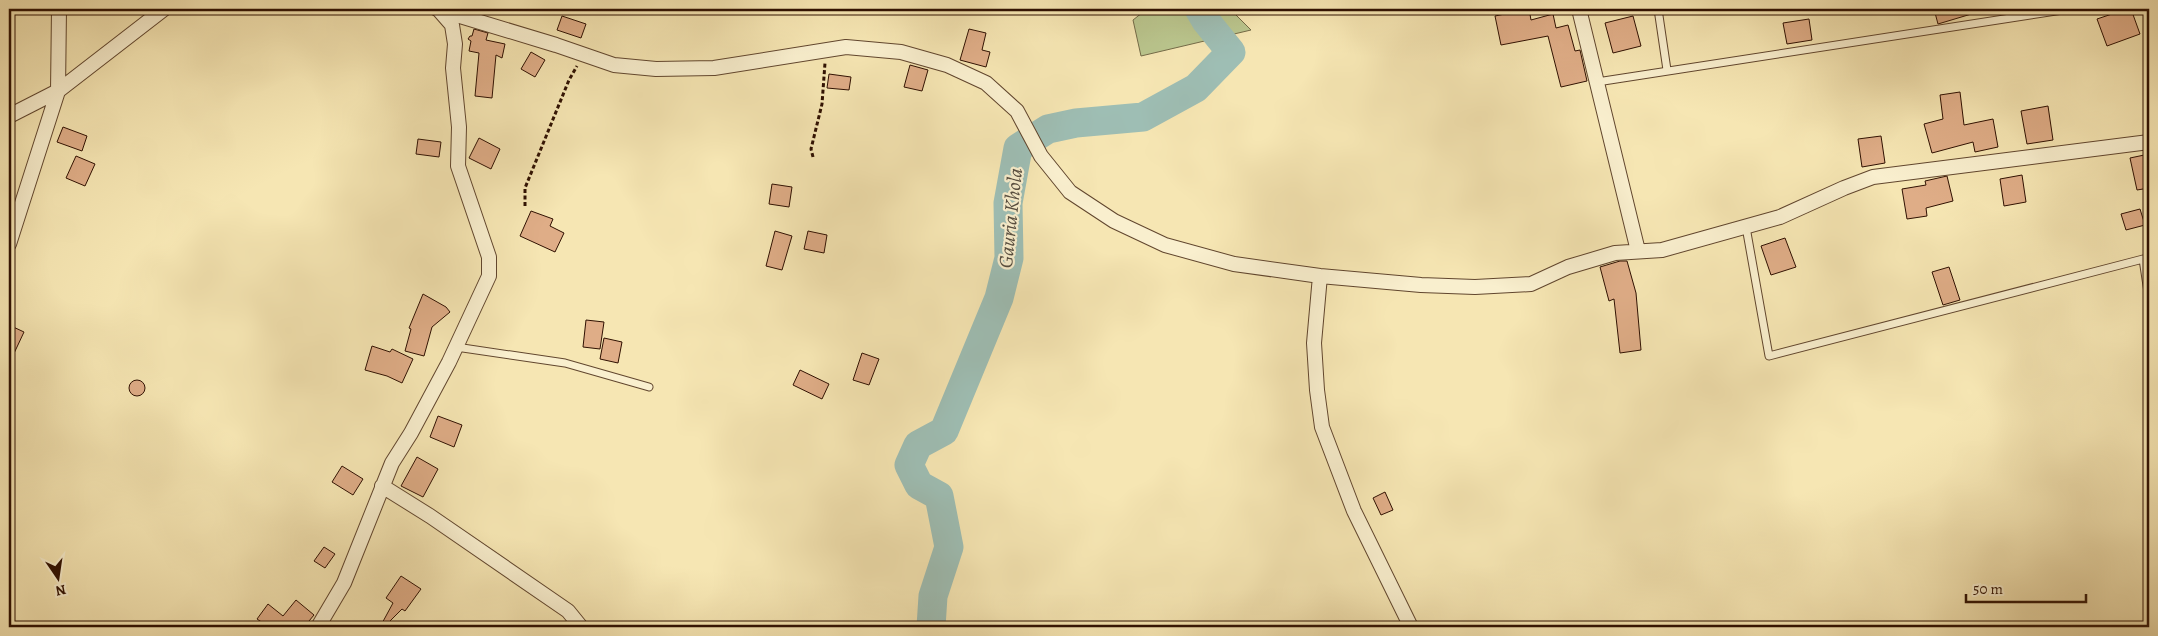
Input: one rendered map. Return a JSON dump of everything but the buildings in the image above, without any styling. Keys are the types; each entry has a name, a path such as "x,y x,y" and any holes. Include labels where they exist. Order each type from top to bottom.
{"street":[{"path":"9,244 58,90 59,9"},
{"path":"9,116 58,90 164,9"},
{"path":"438,9 614,65 656,69 714,68 846,47 902,52 947,66 986,83 1017,111 1041,156 1070,192 1114,221 1165,245 1234,264 1320,276 1430,286 1475,287 1531,284 1587,261 1615,253 1662,250 1780,217 1873,177 2149,142"},
{"path":"318,627 344,583 392,463 411,433 456,347 489,276 489,257 458,166 459,127 453,68 455,44 452,26 438,9"},
{"path":"1579,9 1638,251"},
{"path":"1320,276 1314,343 1322,427 1354,511 1411,627"},
{"path":"382,486 438,521 546,595 568,611 581,627"}],"lane":[{"path":"1658,9 1667,70"},
{"path":"1598,82 2069,9"},
{"path":"1746,227 1769,356 2143,259 2149,299"},
{"path":"456,347 565,363 649,387"}],"path":[{"path":"813,158 810,149 822,104 826,50"},
{"path":"525,206 525,188 569,80 583,55"}],"green space":[{"path":"1147,9 1230,9 1251,30 1141,56 1133,20"}],"waterway":[{"name":"Gauria Khola","path":"931,627 933,596 949,547 939,496 919,485 909,465 918,445 944,431 999,298 1009,258 1008,203 1018,148 1048,129 1076,123 1143,117 1196,88 1231,52 1206,21 1199,9"}]}
